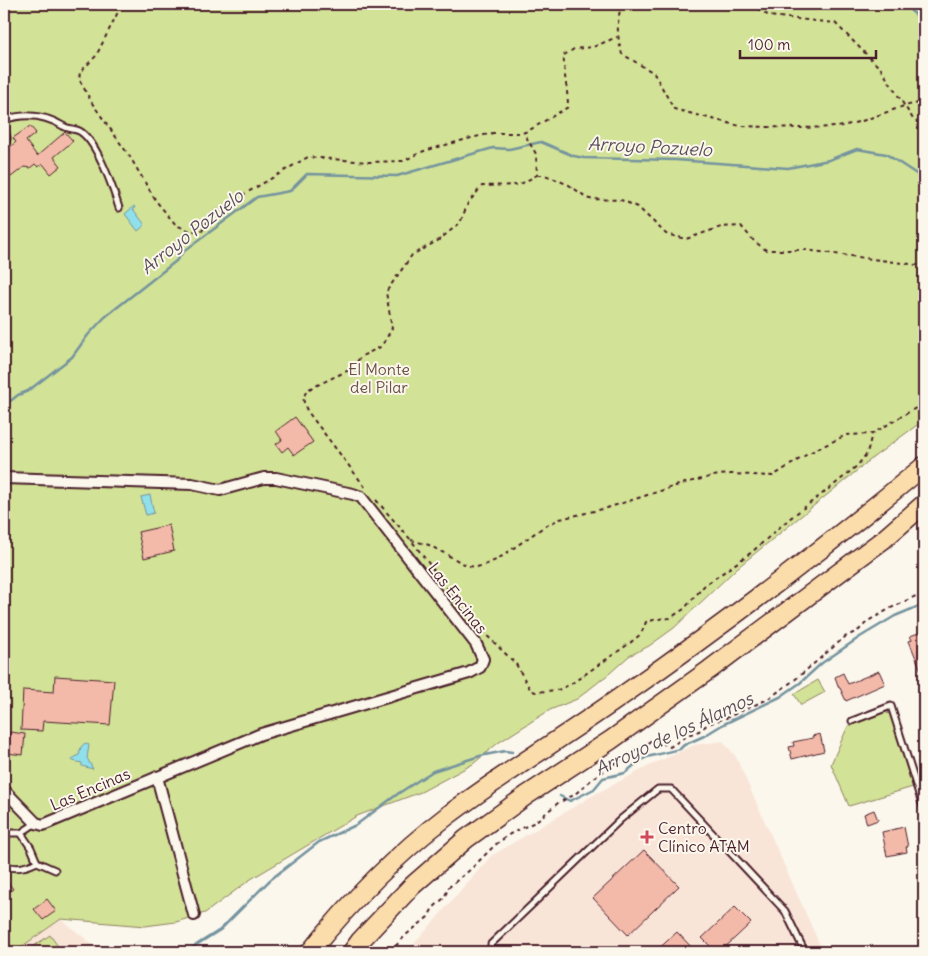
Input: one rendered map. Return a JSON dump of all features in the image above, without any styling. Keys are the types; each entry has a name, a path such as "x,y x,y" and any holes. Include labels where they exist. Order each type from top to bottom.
{"highway":[{"path":"310,952 336,919 383,873 446,817 692,647 865,515 924,466"},
{"path":"352,952 412,886 466,839 527,794 611,740 710,670 869,550 924,504"}],"street":[{"name":"Las Encinas","path":"4,478 192,484 220,490 264,478 276,478 361,497 476,644 483,659 481,665 468,672 261,734 43,826 36,823 4,790"},
{"path":"157,777 194,915"}],"lane":[{"path":"4,120 22,115 57,122 67,129 80,130 90,140 109,178 119,208"},
{"path":"4,126 7,138 4,145"},
{"path":"852,722 892,706 924,810"},
{"path":"491,952 491,944 621,819 658,789 671,789 785,911 805,952"},
{"path":"4,841 5,833 21,833 36,823"},
{"path":"21,833 31,848 37,862"},
{"path":"4,865 13,868 37,862 55,870"}],"path":[{"path":"108,4 119,10 96,56 80,72 80,79 92,103 130,157 156,201 176,225 190,231 202,231 212,213 308,156 368,162 403,161 424,151 471,138 493,133 524,133 568,107 563,70 564,55 574,49 593,47 617,36"},
{"path":"622,4 619,12 617,36 622,54 654,73 674,109 740,126 838,127 862,121 904,106 924,102"},
{"path":"752,4 769,16 835,23 881,69 913,119 924,127"},
{"path":"524,133 536,154 537,175"},
{"path":"366,488 308,412 303,403 304,396 307,390 349,370 362,356 380,347 392,328 386,292 412,255 439,240 460,223 468,203 482,186 519,185 537,175 545,175 569,185 589,199 621,200 638,207 666,234 686,239 721,227 741,226 754,241 766,250 806,250 924,266"},
{"path":"411,540 429,545 468,566 477,567 498,559 545,526 560,519 607,508 685,483 718,475 773,476 809,453 846,435 872,434 924,403"},
{"path":"375,498 411,540 472,621 516,664 530,690 535,692 558,690 571,684 630,643 641,634 646,622 670,618 684,609 704,586 752,552 789,519 834,486 858,465 868,453 872,434"},
{"path":"390,952 406,935 428,917 433,908 444,898 449,887 510,834 535,822 558,803 574,795 591,780 654,739 670,746 688,735 699,731 708,724 768,699 797,678 845,637 859,630 868,621 924,592"}],"shaded area":[{"name":"Centro Clínico ATAM","path":"723,741 736,757 823,952 407,952 491,856 599,792 653,764 694,745"},
{"path":"61,919 102,952 14,952"}],"green space":[{"name":"El Monte del Pilar","path":"4,4 924,4 924,420 875,456 737,568 674,628 649,646 629,656 577,699 550,710 534,720 498,743 473,764 421,792 357,816 251,879 205,913 176,922 145,926 61,919 14,952 4,952"},
{"path":"818,680 825,692 801,705 794,694"},
{"path":"884,712 890,714 913,787 849,806 831,764 848,726"},
{"path":"50,935 62,952 25,952"}],"water":[{"path":"134,206 135,208 133,209 145,225 138,231 125,214"},
{"path":"150,495 154,513 146,515 141,497"},
{"path":"85,743 89,745 87,758 93,769 82,766 82,763 72,759 79,755 81,747"}],"building":[{"path":"30,126 36,133 26,141 37,156 65,132 73,141 54,157 61,166 51,174 43,164 38,167 35,164 30,168 24,167 11,177 4,168 4,157 8,154 5,151 16,142 13,138"},
{"path":"295,417 313,442 294,455 288,447 282,452 276,444 282,440 276,431"},
{"path":"169,525 174,551 144,558 138,532"},
{"path":"924,631 924,678 909,641 912,640 910,636"},
{"path":"879,671 885,684 846,701 835,677 843,673 848,684"},
{"path":"55,676 114,680 110,725 43,721 42,731 21,730 23,690 54,692"},
{"path":"10,732 25,734 23,755 7,753"},
{"path":"820,734 824,751 792,759 789,747 794,746 793,742 813,738 812,736"},
{"path":"874,810 878,820 867,824 864,814"},
{"path":"904,827 908,847 906,847 907,852 887,856 882,832"},
{"path":"644,850 679,886 628,935 593,898"},
{"path":"4,877 13,889 4,896"},
{"path":"47,899 56,911 43,920 34,909"},
{"path":"735,907 751,923 720,952 716,952 702,938"},
{"path":"677,932 696,952 655,952"}],"waterway":[{"path":"903,4 924,22"},
{"name":"Arroyo Pozuelo","path":"4,406 18,395 28,391 72,357 88,335 105,317 176,261 183,252 257,197 290,191 307,174 397,176 493,148 509,149 541,142 574,156 584,158 676,160 788,168 829,160 857,149 886,154 924,179"},
{"name":"Arroyo de los Álamos","path":"560,796 570,801 594,789 603,778 625,773 647,757 680,749 722,725 780,697 800,683 822,663 860,637 895,616 924,604"},
{"name":"Arroyo de los Álamos","path":"185,952 220,930 270,880 319,842 356,825 399,793 433,771 480,756 505,751 512,752"}],"place":[{"name":"Centro Clínico ATAM","path":"647,837"}]}
